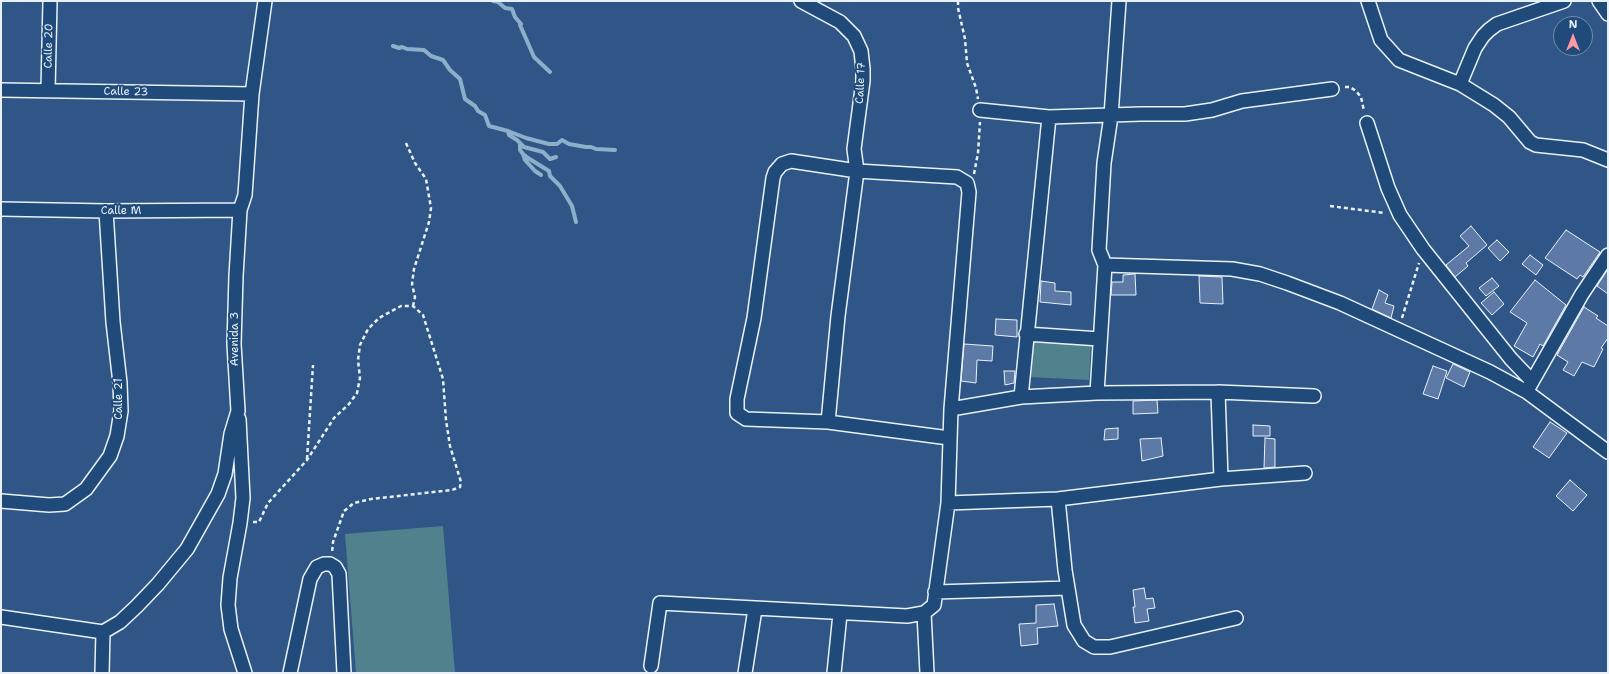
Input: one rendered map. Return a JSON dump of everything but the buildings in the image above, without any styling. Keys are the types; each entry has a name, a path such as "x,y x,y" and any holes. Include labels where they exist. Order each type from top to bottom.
{"street":[{"name":"Calle 20","path":"48,90 50,1"},
{"name":"Avenida 3","path":"103,632 120,622 137,606 158,584 187,549 218,494 225,474 231,434 238,411 234,344 240,210 245,195 252,94 264,1"},
{"name":"Calle 17","path":"801,1 840,22 854,36 862,52 863,81 854,149 857,171 838,316 828,422"},
{"path":"1097,393 1105,266 1098,250 1104,163 1111,116 1119,1"},
{"path":"1368,1 1381,40 1399,60 1460,84 1494,105 1509,117 1530,142 1536,146 1583,150 1608,160"},
{"path":"1460,84 1475,48 1489,30 1497,24 1564,1"},
{"path":"1599,1 1608,14"},
{"path":"980,110 1049,117 1185,114 1212,110 1242,101 1332,89"},
{"name":"Calle 23","path":"1,90 252,94"},
{"path":"1021,397 1026,334 1049,117"},
{"path":"1367,123 1388,188 1400,215 1423,249 1512,359 1530,387"},
{"path":"651,666 660,603 840,614 907,616 924,613 934,605 948,503 949,438 969,192 967,183 957,177 857,171 791,161 782,164 775,172 754,318 737,399 737,413 746,419 828,422 949,438"},
{"name":"Calle M","path":"1,209 106,211 240,210"},
{"name":"Calle 21","path":"1,501 49,506 65,504 86,489 110,456 117,436 121,411 120,383 113,322 106,211"},
{"path":"1530,387 1582,294 1608,255"},
{"path":"1105,266 1232,269 1260,274 1340,303 1465,360 1530,387 1608,452"},
{"path":"1026,334 1100,339"},
{"path":"951,410 1021,397 1097,393 1218,392 1314,396"},
{"path":"1218,392 1221,478"},
{"path":"238,411 243,498 230,578 228,604 231,629 246,673"},
{"path":"948,503 1058,499 1221,478 1305,473"},
{"path":"1058,499 1068,588 1074,625 1084,641 1094,647 1110,647 1236,618"},
{"path":"290,673 310,579 317,567 324,564 330,564 335,567 339,574 344,673"},
{"path":"935,592 1068,588"},
{"path":"745,673 754,609"},
{"path":"924,613 927,673"},
{"path":"834,673 840,614"},
{"path":"1,617 103,632 102,673"}],"path":[{"path":"958,1 967,63 976,88 980,110 976,168 973,179 967,183"},
{"path":"1332,89 1350,87 1356,91 1361,97 1367,123"},
{"path":"406,143 415,163 426,179 431,208 429,222 414,269 412,284 415,297 413,306"},
{"path":"1330,206 1400,215"},
{"path":"1398,330 1423,249"},
{"path":"240,523 259,522 268,503 307,460 334,418 349,404 357,393 360,378 358,360 360,345 368,329 378,318 402,306 413,306 423,315 443,379 446,420 450,446 460,487 452,490 371,499 354,503 344,511 333,542 330,564"},
{"path":"307,460 313,365"}],"green space":[{"path":"1031,339 1091,343 1089,380 1029,377"},
{"path":"443,526 455,673 356,673 345,534"}],"waterway":[{"path":"493,1 498,2 505,8 512,9 515,17 521,24 520,25 534,57 550,72"},
{"path":"393,46 399,48 402,47 407,49 424,50 431,56 443,60 450,70 460,79 465,99 475,106 478,111 485,115 489,126 508,131 509,135 524,147 543,152 550,159 556,157"},
{"path":"508,131 526,138 549,144 557,144 562,140 569,144 596,149 615,150"},
{"path":"520,144 520,150 525,160 541,175"},
{"path":"523,154 549,171 550,176 560,186 572,206 576,222"}]}
